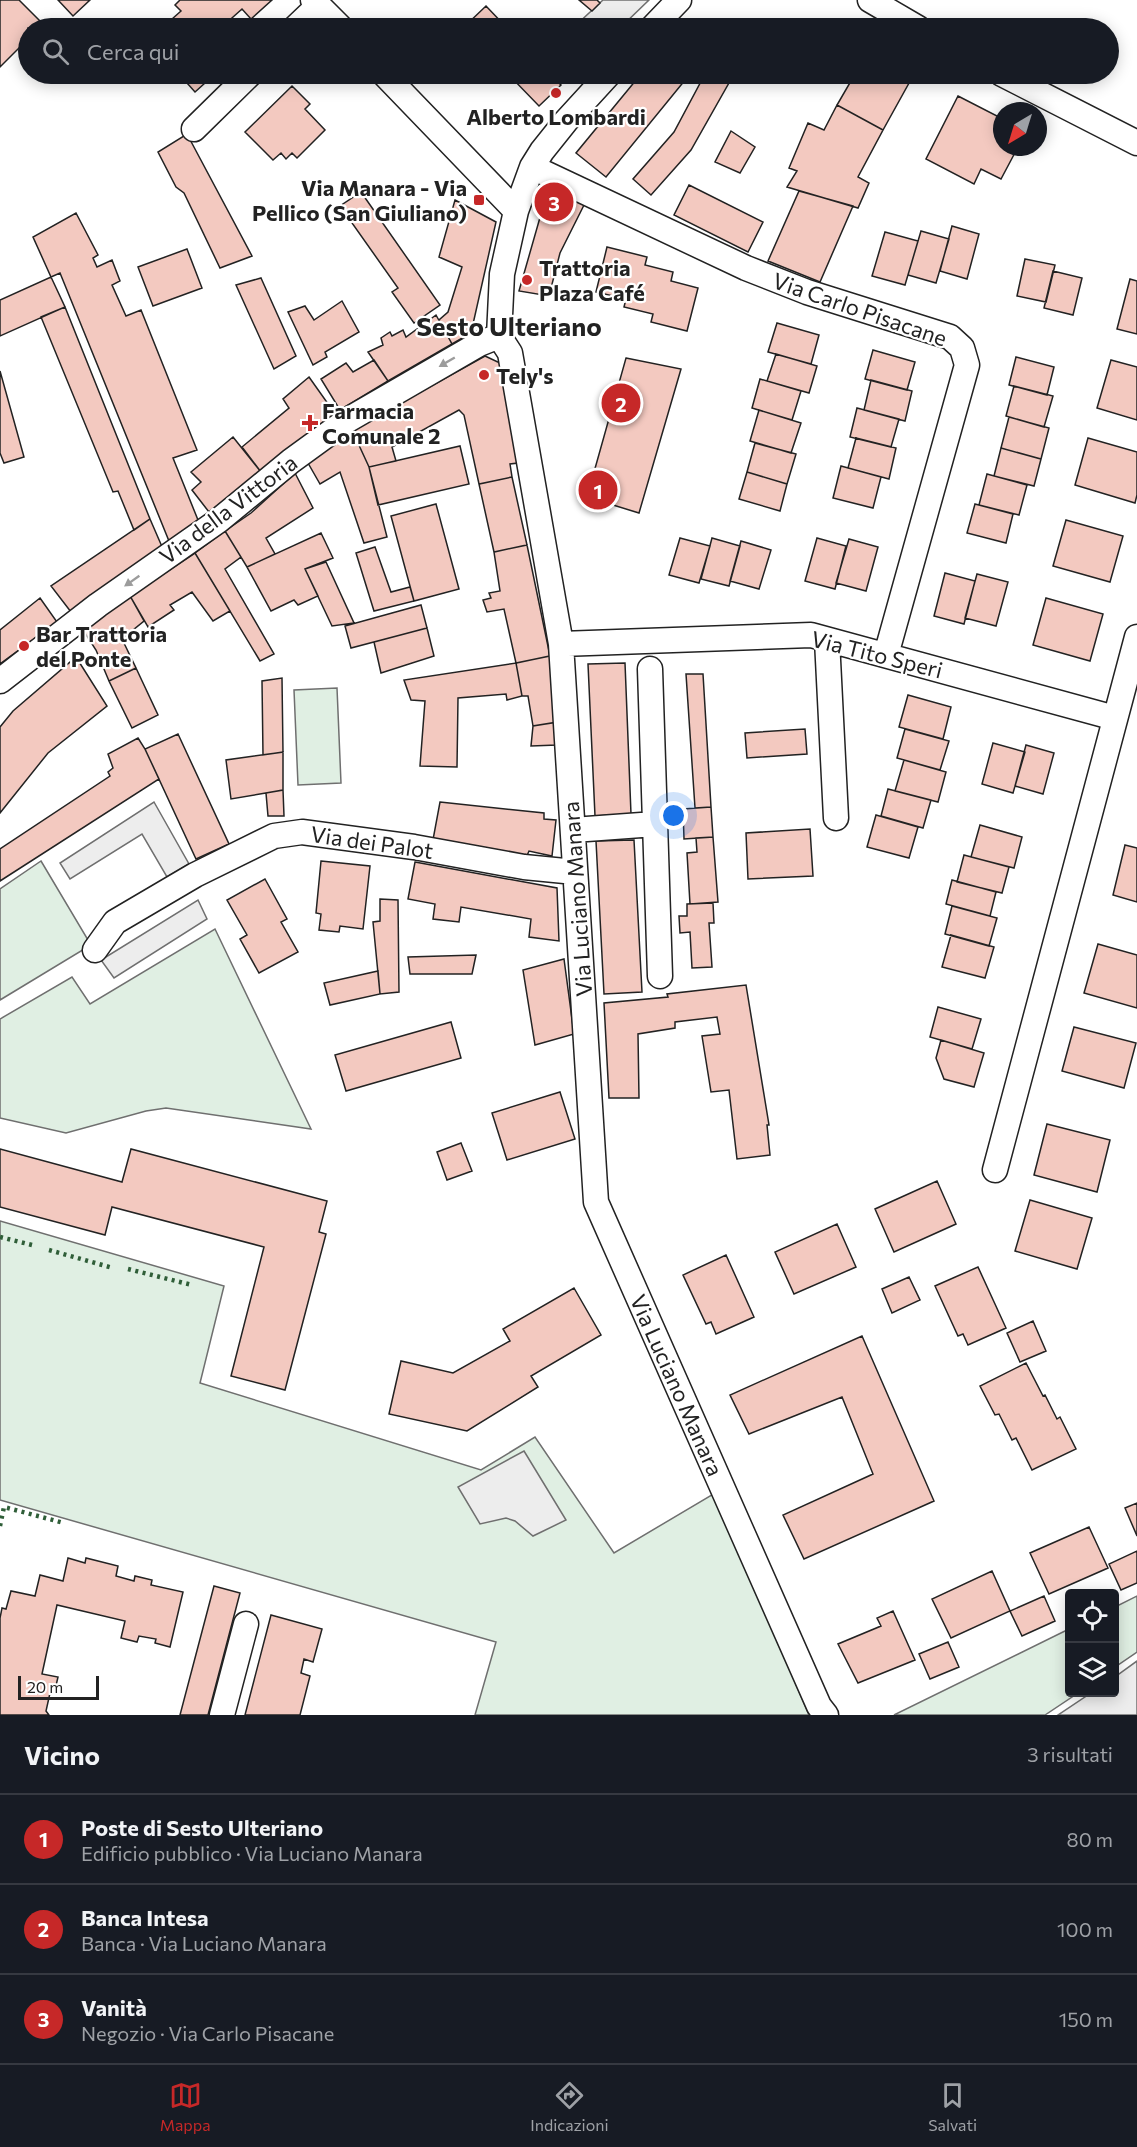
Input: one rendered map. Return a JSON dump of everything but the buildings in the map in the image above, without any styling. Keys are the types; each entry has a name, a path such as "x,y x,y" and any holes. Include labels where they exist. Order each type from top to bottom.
{"street":[{"path":"662,18 680,0"},
{"path":"870,0 901,18"},
{"path":"303,18 316,3 331,18"},
{"path":"194,129 240,84"},
{"path":"394,84 516,211"},
{"name":"Via Luciano Manara","path":"600,84 566,121 532,167 516,211 502,274 499,336 510,353 561,644 596,1202 819,1706 826,1715"},
{"path":"1022,84 1137,143"},
{"name":"Via Carlo Pisacane","path":"532,167 746,268 807,292 950,337 962,348 967,365 886,655"},
{"name":"Via della Vittoria","path":"0,681 98,604 218,521 291,461 346,421 479,344 499,336"},
{"name":"Via Tito Speri","path":"561,644 812,635 1116,718"},
{"path":"995,1170 1137,637"},
{"path":"827,640 836,818"},
{"path":"650,669 660,976"},
{"path":"573,830 656,824"},
{"name":"Via dei Palot","path":"95,950 116,922 195,874 274,836 302,832 414,847 524,867 575,872"},
{"path":"222,1715 246,1624"}],"green space":[{"path":"337,688 341,783 298,785 294,690"},
{"path":"41,861 91,945 0,1000 0,889"},
{"path":"215,929 311,1129 166,1108 146,1111 66,1133 0,1118 0,1019 72,977 90,1004"},
{"path":"0,1221 224,1286 200,1383 481,1470 535,1437 614,1553 715,1493 809,1715 475,1715 496,1642 0,1500"},
{"path":"1137,1596 1137,1652 1119,1664 1119,1643 1119,1605"},
{"path":"1065,1631 1065,1697 1072,1697 1045,1715 894,1715"}],"shaded area":[{"path":"603,0 649,0 630,18 584,18"},
{"path":"154,802 189,864 167,877 142,834 70,879 60,863"},
{"path":"198,900 207,919 114,978 101,960"},
{"path":"524,1451 566,1520 533,1536 515,1521 506,1518 480,1524 458,1487"},
{"path":"1137,1661 1137,1715 1058,1715 1085,1697 1119,1697 1119,1674"}],"hedge":[{"path":"0,1237 32,1245"},
{"path":"49,1250 113,1268"},
{"path":"128,1269 192,1285"},
{"path":"0,1526 4,1507 64,1523"}],"place":[{"name":"Alberto Lombardi","path":"556,93"},
{"name":"Via Manara - Via Pellico (San Giuliano)","path":"479,200"},
{"name":"Vanità","path":"554,202"},
{"name":"Trattoria Plaza Café","path":"527,280"},
{"name":"Tely's","path":"484,375"},
{"name":"Banca Intesa","path":"621,403"},
{"name":"Farmacia Comunale 2","path":"310,423"},
{"name":"Poste di Sesto Ulteriano","path":"598,490"},
{"name":"Bar Trattoria del Ponte","path":"24,646"}],"district":[{"name":"Sesto Ulteriano","path":"509,325"}]}
